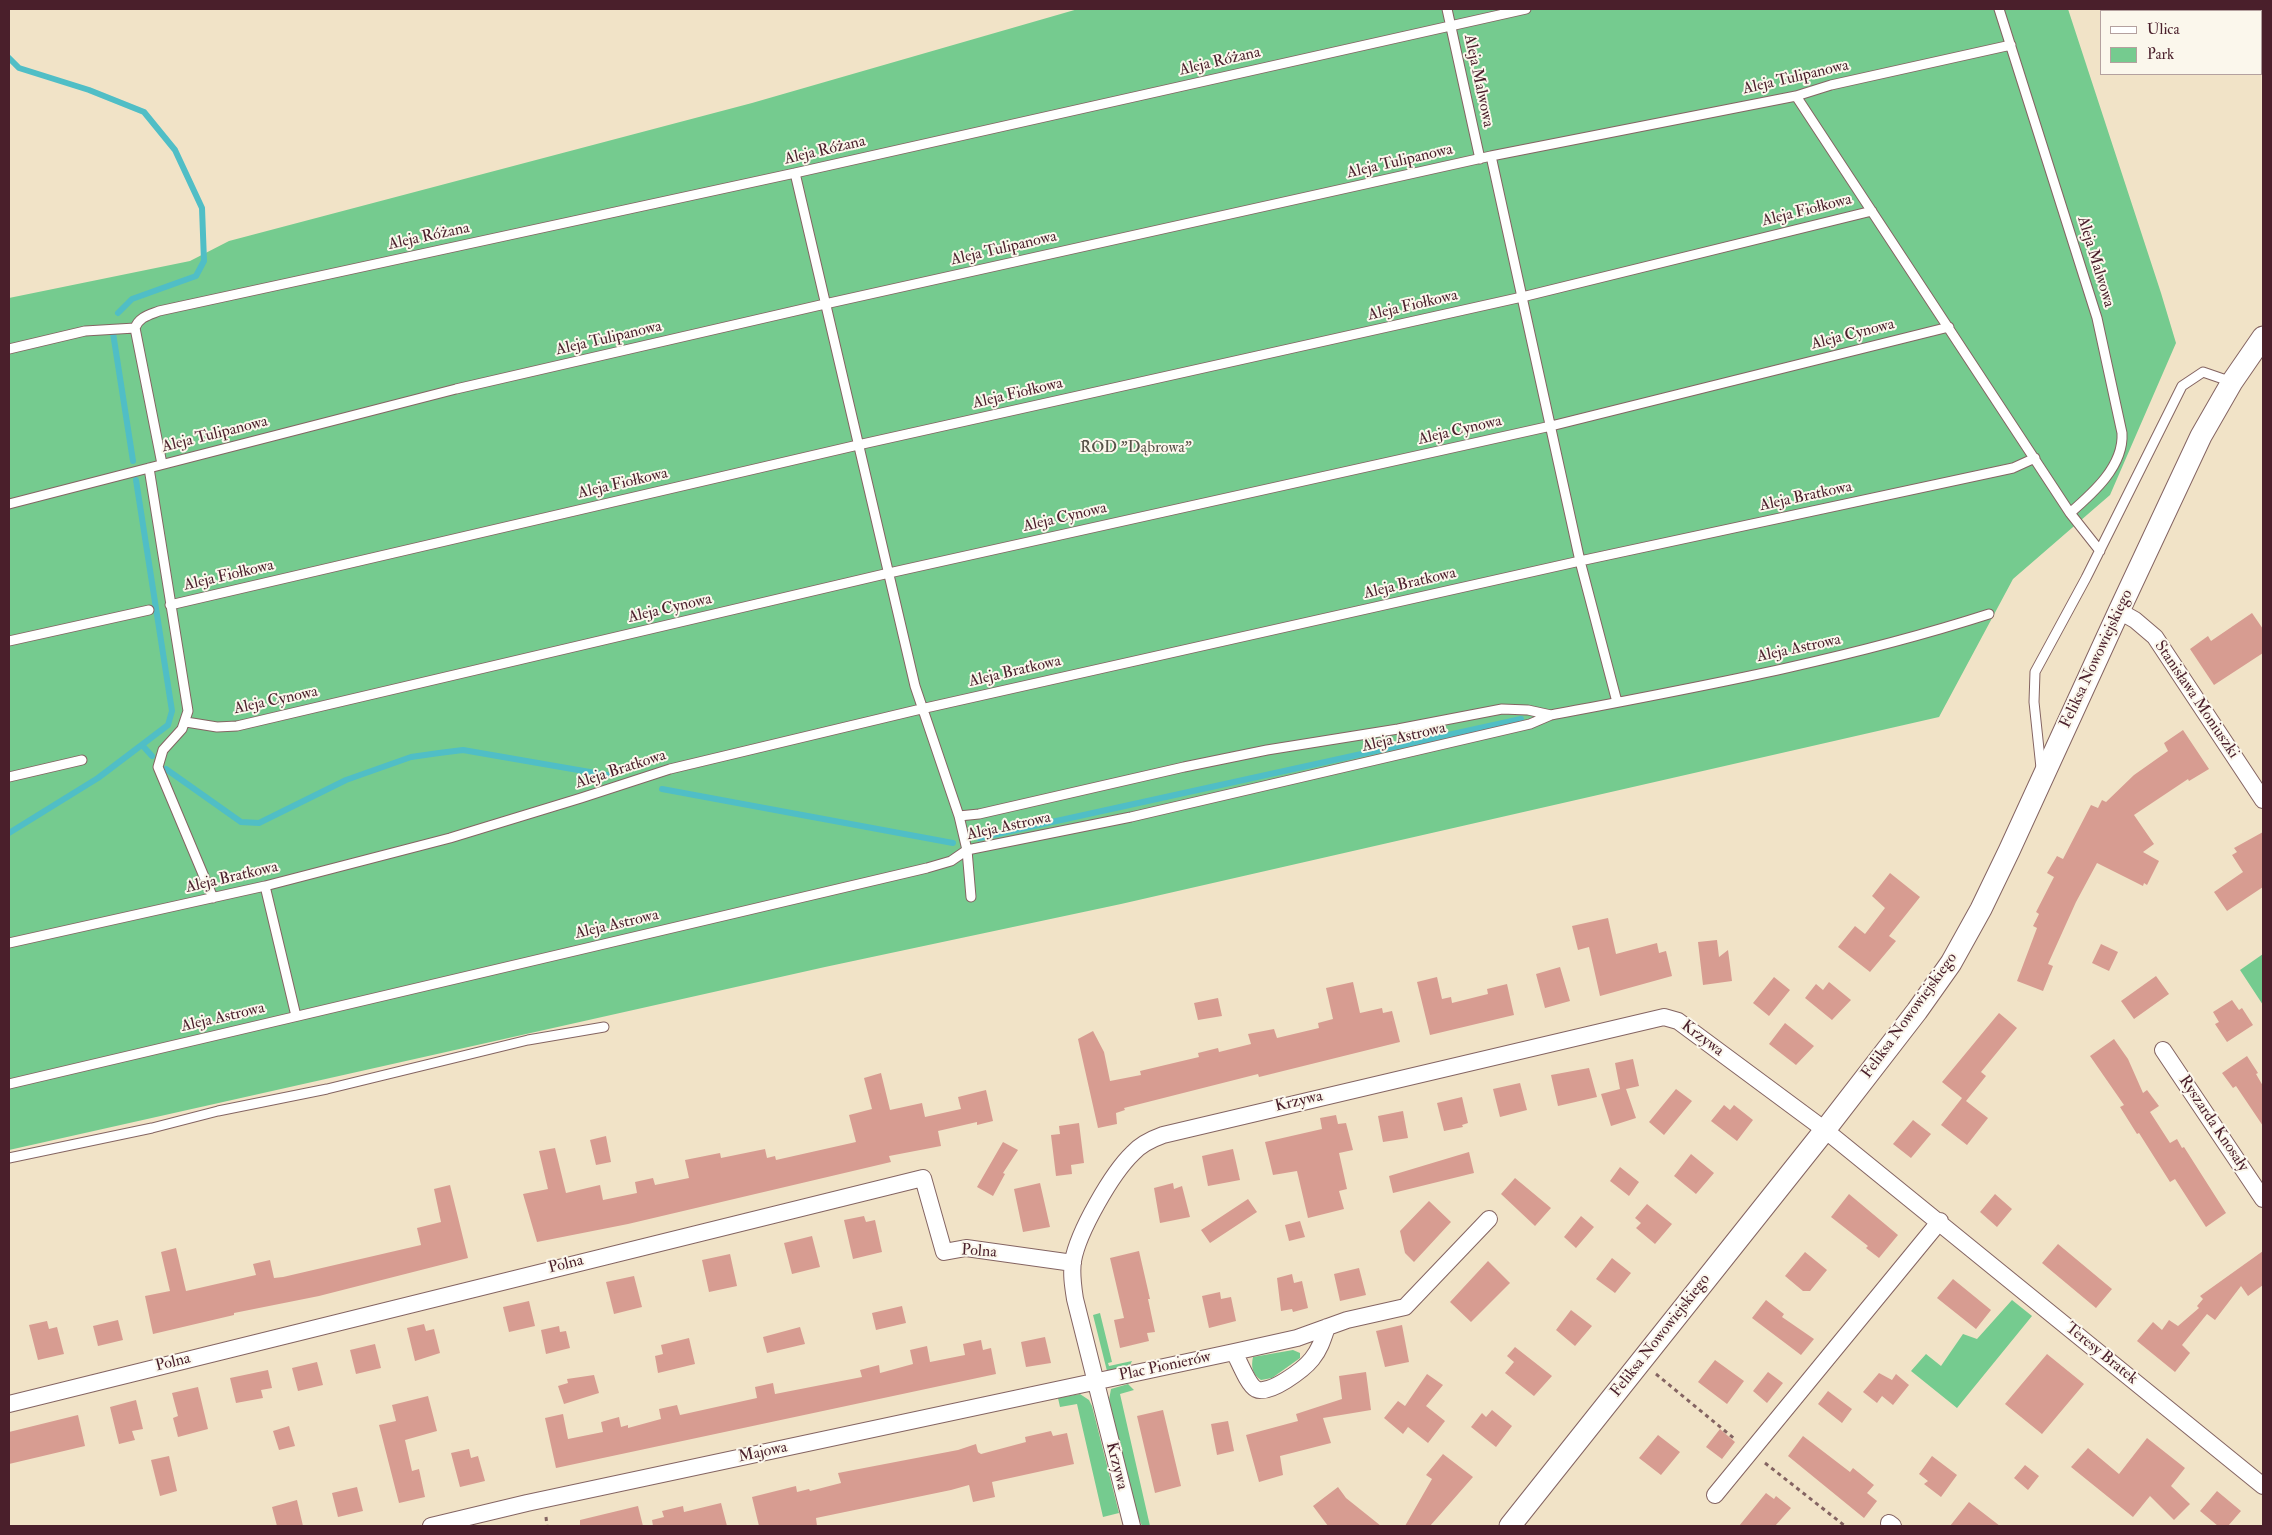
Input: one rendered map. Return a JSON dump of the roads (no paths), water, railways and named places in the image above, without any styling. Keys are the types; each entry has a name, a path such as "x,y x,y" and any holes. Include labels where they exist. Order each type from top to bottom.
{"street":[{"name":"Feliksa Nowowiejskiego","path":"1510,1526 1825,1130 1917,1011 1951,963 1981,909 2201,436 2232,382 2263,337"},
{"name":"Stanisława Moniuszki","path":"2119,611 2135,620 2155,637 2263,800"},
{"name":"Krzywa","path":"1132,1526 1075,1299 1073,1263 1083,1234 1110,1184 1131,1154 1154,1138 1653,1018 1669,1017 1678,1021 1825,1130"},
{"name":"Ryszarda Knosały","path":"2163,1050 2263,1199"},
{"name":"Teresy Bratek","path":"1825,1130 1940,1221 2263,1486"},
{"name":"Polna","path":"9,1404 923,1178 944,1252 966,1248 1073,1263"},
{"name":"Plac Pionierów","path":"1095,1382 1296,1338 1347,1320 1404,1307 1489,1219"},
{"path":"1715,1495 1940,1221"},
{"name":"Plac Pionierów","path":"1234,1352 1249,1382 1256,1389 1266,1390 1278,1386 1311,1361 1320,1348 1327,1327"},
{"name":"Majowa","path":"431,1526 536,1501 1095,1382"}],"lane":[{"name":"Aleja Malwowa","path":"1448,9 1480,159"},
{"name":"Aleja Różana","path":"135,328 137,322 144,316 159,311 795,173 1526,9"},
{"name":"Aleja Malwowa","path":"1999,9 2097,318 2122,433 2123,446 2106,477 2070,513"},
{"name":"Aleja Tulipanowa","path":"9,504 456,389 825,304 1491,156 1796,96 1831,85 2011,45"},
{"path":"1796,96 2070,513 2100,551"},
{"path":"1491,156 1580,561 1617,702"},
{"path":"795,173 921,709 959,816 967,850 971,897"},
{"name":"Aleja Fiołkowa","path":"170,605 858,445 1522,297 1872,211"},
{"name":"Aleja Cynowa","path":"186,722 217,727 237,726 889,573 1550,426 1949,327"},
{"path":"9,349 85,331 135,328 162,464"},
{"path":"2042,778 2034,702 2034,672 2100,551 2182,386 2203,372 2232,382"},
{"name":"Aleja Bratkowa","path":"9,943 265,886 450,838 670,769 921,709 1580,561 2013,468 2035,458"},
{"path":"149,468 188,711 186,722 176,738 163,750 158,767 213,898"},
{"path":"9,641 149,610"},
{"name":"Aleja Astrowa","path":"9,1084 927,868 950,861 967,850 1131,817 1530,724 1551,715 1821,660 1911,638 1989,614"},
{"path":"959,816 979,814 1090,787 1221,760 1502,709 1528,710 1551,715"},
{"path":"9,777 82,760"},
{"path":"265,886 296,1016"},
{"path":"9,1158 152,1128 218,1111 328,1089 528,1040 604,1027"}],"waterway":[{"path":"9,58 19,68 89,90 144,112 175,150 202,208 204,261 196,276 132,299 118,313"},
{"path":"113,333 133,461"},
{"path":"9,833 98,778 168,725 172,711 136,480"},
{"path":"979,838 1521,719"},
{"path":"142,745 152,756"},
{"path":"166,769 241,822 259,823 346,780 411,757 439,753 463,750 607,775"},
{"path":"662,789 953,843"}],"park label":[{"name":"ROD \"Dąbrowa\"","path":"1136,449"}]}
